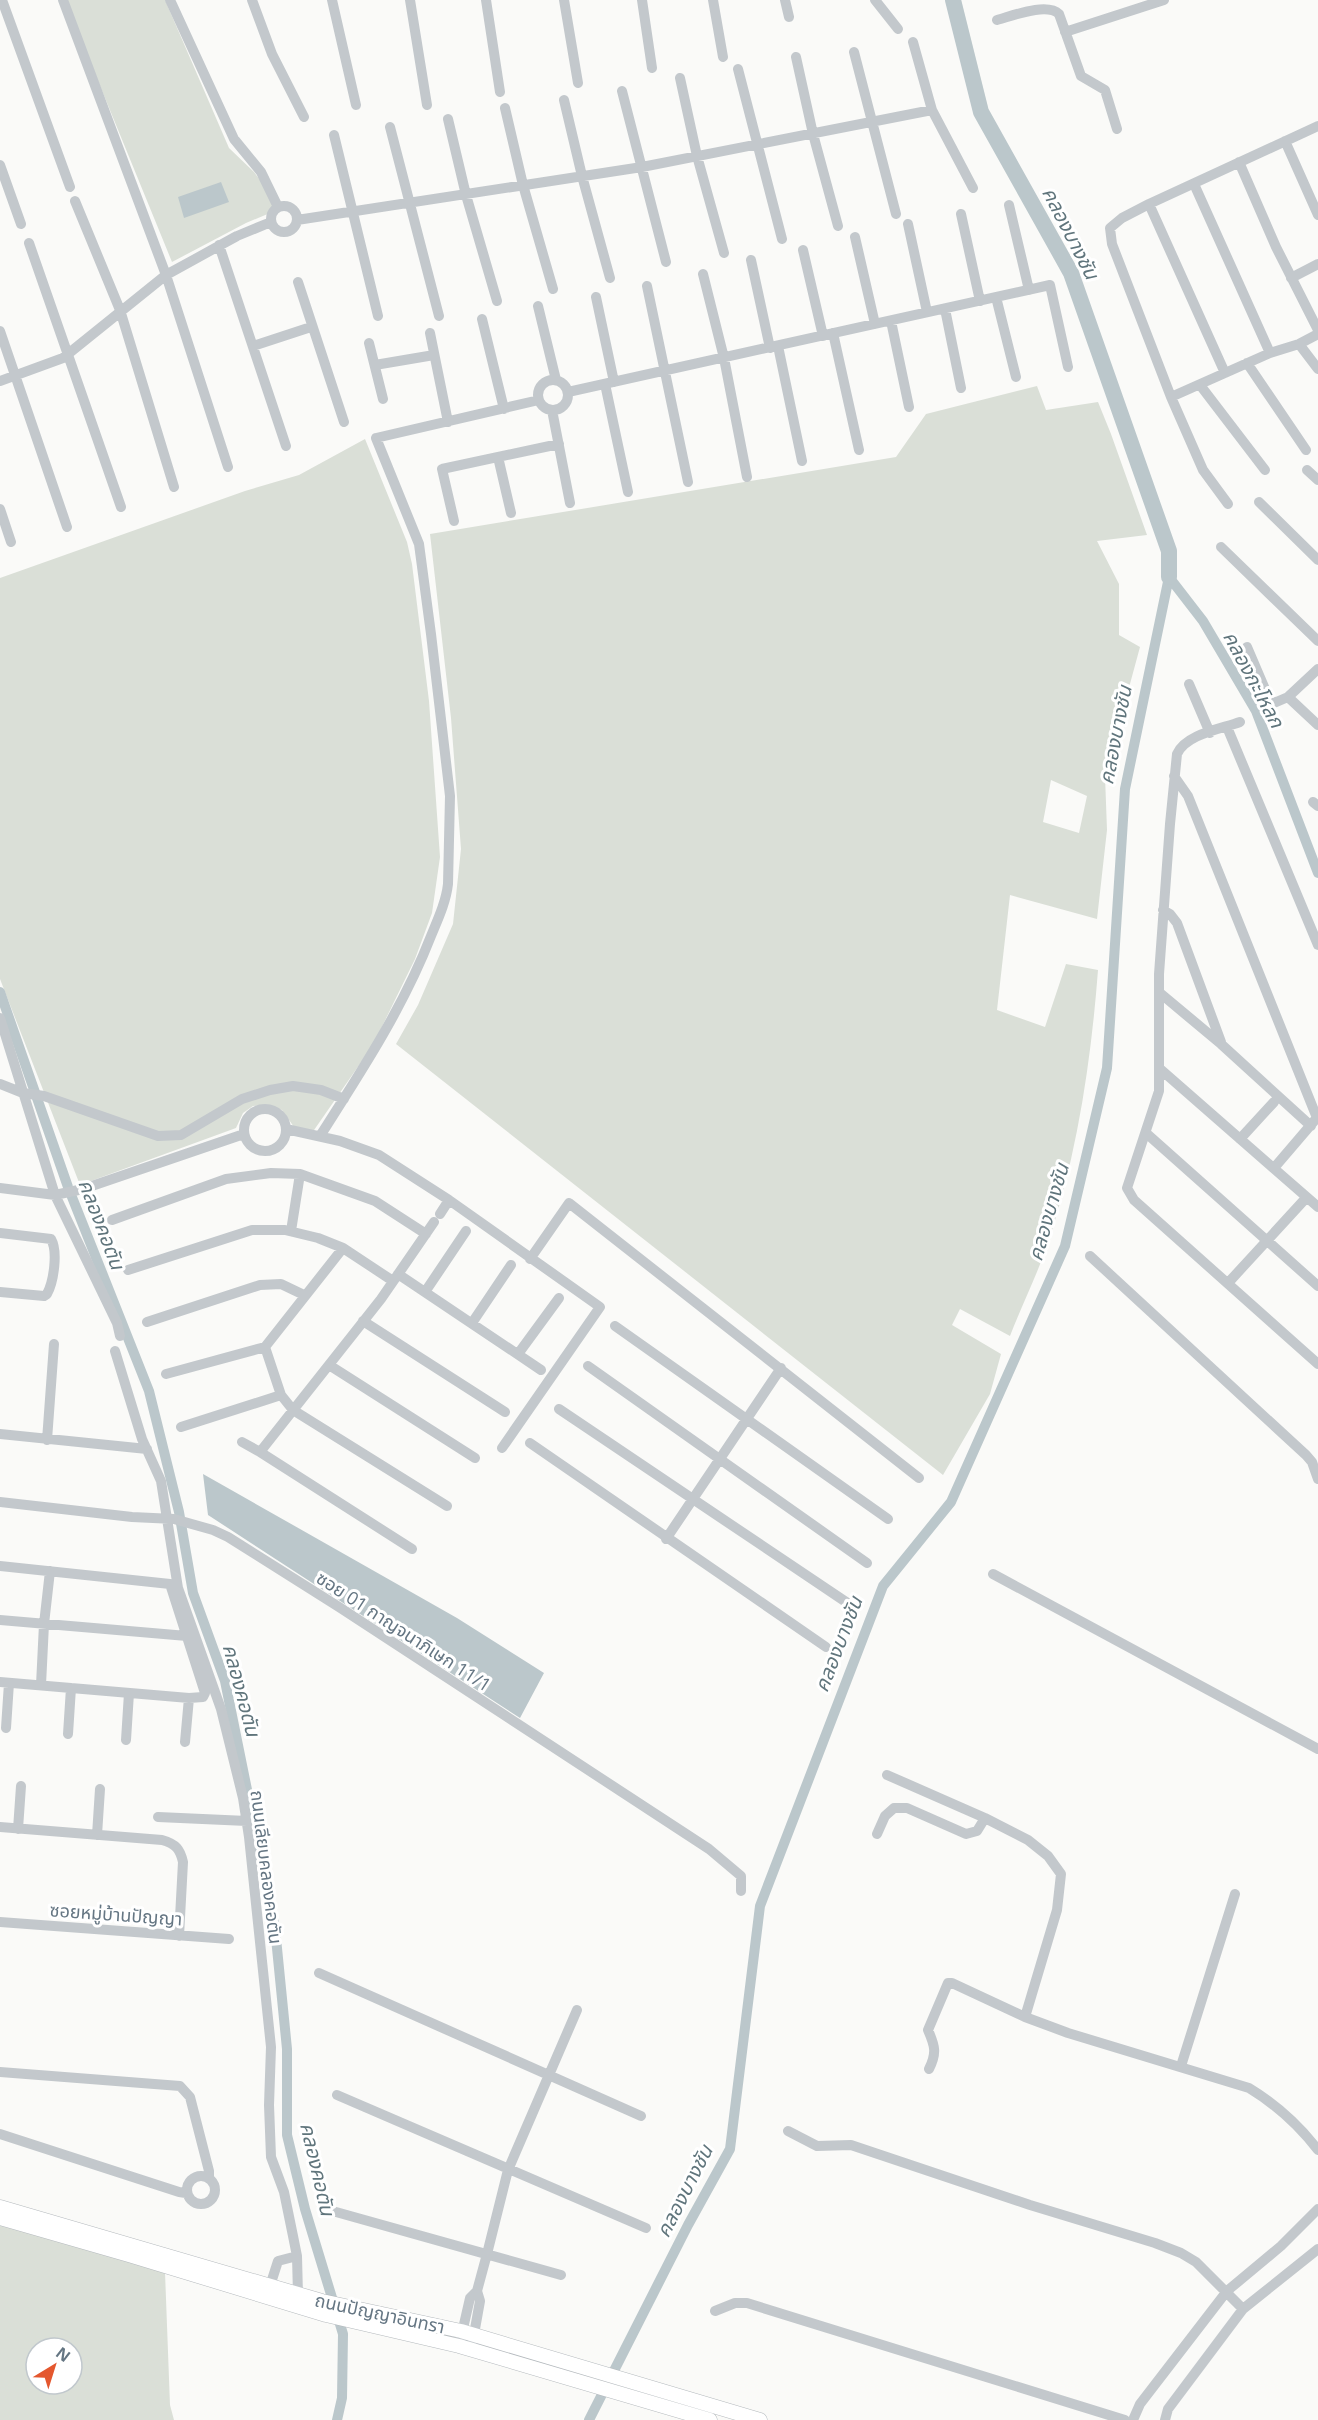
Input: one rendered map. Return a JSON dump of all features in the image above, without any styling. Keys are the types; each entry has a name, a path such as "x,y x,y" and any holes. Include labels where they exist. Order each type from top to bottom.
{"main road":[{"name":"ถนนปัญญาอินทรา","path":"0,2207 190,2268 326,2315 579,2373"},
{"name":"ถนนปัญญาอินทรา","path":"0,2218 322,2301 468,2332 579,2373 636,2391 710,2420"},
{"name":"ถนนปัญญาอินทรา","path":"636,2391 760,2420"}],"street":[{"path":"2,0 70,187"},
{"path":"63,0 166,275 228,467"},
{"path":"170,0 234,139 261,172 278,207"},
{"path":"252,0 272,54 304,117"},
{"path":"332,0 356,105"},
{"path":"410,0 427,105"},
{"path":"486,0 500,92"},
{"path":"564,0 578,83"},
{"path":"642,0 651,69"},
{"path":"713,0 723,57"},
{"path":"785,0 789,17"},
{"path":"875,0 898,29"},
{"path":"1065,32 1164,0"},
{"path":"997,20 1051,8 1059,14 1081,76 1106,90 1117,129"},
{"path":"913,42 932,110 973,188"},
{"path":"854,52 896,213"},
{"path":"796,57 813,134 838,226"},
{"path":"738,69 782,239"},
{"path":"680,78 697,156 724,253"},
{"path":"622,90 666,262"},
{"path":"564,100 610,278"},
{"path":"506,108 523,185 553,290"},
{"path":"297,220 642,167 932,110"},
{"path":"448,119 466,195 497,301"},
{"path":"1228,504 1203,470 1171,397 1110,234 1110,228 1149,204 1318,126"},
{"path":"390,127 439,316"},
{"path":"334,135 378,316"},
{"path":"1286,141 1318,215"},
{"path":"1171,397 1270,353 1299,344 1318,332 1239,162"},
{"path":"0,165 21,224"},
{"path":"1194,184 1270,353"},
{"path":"75,201 120,310 174,488"},
{"path":"1149,204 1225,373"},
{"path":"1009,205 1029,290"},
{"path":"285,206 296,213 295,225 286,231 276,229 271,222 272,215 278,207 285,206"},
{"path":"961,214 980,301"},
{"path":"0,381 69,354 120,310 166,275 219,245 271,222"},
{"path":"908,224 927,312"},
{"path":"855,237 875,324"},
{"path":"29,243 121,507"},
{"path":"219,245 286,446"},
{"path":"803,250 860,450"},
{"path":"751,260 802,461"},
{"path":"1291,278 1318,264"},
{"path":"704,273 724,358 747,477"},
{"path":"298,282 344,422"},
{"path":"568,392 1050,285 1068,367"},
{"path":"647,286 688,482"},
{"path":"596,297 628,492"},
{"path":"996,297 1016,377"},
{"path":"538,306 556,380"},
{"path":"945,309 961,388"},
{"path":"482,319 504,409"},
{"path":"891,321 909,407"},
{"path":"253,345 311,327"},
{"path":"0,331 67,527"},
{"path":"430,333 448,422"},
{"path":"369,343 382,399"},
{"path":"1299,344 1318,369"},
{"path":"375,365 434,355"},
{"path":"1247,363 1306,450"},
{"path":"556,380 565,386 568,392 562,408 552,410 543,407 539,400 538,394 546,381 556,380"},
{"path":"1200,385 1265,470"},
{"path":"320,1136 381,1041 422,961 447,891 450,796 419,544 376,438 539,400"},
{"path":"552,410 570,502"},
{"path":"454,521 442,469 559,444"},
{"path":"498,457 511,513"},
{"path":"1307,470 1318,480"},
{"path":"1259,502 1318,560"},
{"path":"0,509 12,542"},
{"path":"1221,547 1318,641"},
{"path":"1247,647 1270,701 1278,703 1288,697 1318,669"},
{"path":"1189,684 1210,733"},
{"path":"1288,697 1318,725"},
{"path":"1240,722 1190,740 1180,747 1174,776 1163,910 1159,1091 1128,1184 1128,1193 1318,1364"},
{"path":"1227,727 1318,945"},
{"path":"1174,776 1188,796 1315,1120"},
{"path":"1163,910 1170,914 1177,923 1221,1044"},
{"path":"1160,993 1315,1120"},
{"path":"0,1018 59,1194 117,1323 120,1336"},
{"path":"1159,1068 1318,1208"},
{"path":"0,1085 44,1096 158,1136 181,1135 242,1099 270,1090 292,1086 321,1090 344,1099"},
{"path":"1240,1139 1274,1102"},
{"path":"262,1109 273,1111 282,1119 286,1129 284,1138 272,1150 263,1151 255,1148 248,1143 244,1134 245,1123 252,1114 262,1109"},
{"path":"1275,1168 1315,1120"},
{"path":"286,1129 340,1141 379,1155 449,1200 600,1307 502,1448"},
{"path":"1146,1133 1318,1286"},
{"path":"0,1188 59,1194 83,1189 244,1134"},
{"path":"112,1220 226,1179 271,1173 300,1174 375,1201 426,1234"},
{"path":"291,1231 300,1174"},
{"path":"1228,1283 1305,1198"},
{"path":"260,1452 396,1278 449,1200"},
{"path":"530,1259 569,1203 919,1478"},
{"path":"128,1270 252,1230 291,1231 343,1248 425,1292 542,1370"},
{"path":"425,1292 466,1231"},
{"path":"0,1233 51,1239 54,1251 50,1289 47,1294 44,1296 0,1292"},
{"path":"166,1374 265,1347 343,1248"},
{"path":"1090,1256 1306,1455 1312,1462 1318,1479"},
{"path":"472,1323 511,1265"},
{"path":"147,1322 260,1285 281,1284 304,1295"},
{"path":"518,1354 559,1298"},
{"path":"363,1321 505,1412"},
{"path":"615,1326 888,1519"},
{"path":"46,1440 54,1344"},
{"path":"265,1347 281,1395 293,1410 447,1506"},
{"name":"ถนนเลียบคลองคอตัน","path":"115,1351 147,1449 161,1480 171,1519 178,1588 220,1708 247,1821 271,2047 269,2105 271,2157 284,2192 297,2256 298,2295"},
{"path":"329,1365 475,1458"},
{"path":"588,1366 867,1563"},
{"path":"666,1539 781,1368"},
{"path":"182,1427 281,1395"},
{"path":"559,1409 849,1604"},
{"path":"0,1434 147,1449"},
{"path":"242,1442 412,1549"},
{"path":"530,1443 666,1539 826,1647"},
{"name":"ซอย 01 กาญจนาภิเษก 11/1","path":"0,1502 132,1517 171,1519 188,1522 228,1537 655,1812 741,1876 741,1891"},
{"path":"0,1566 168,1583 205,1693 203,1697 189,1698 4,1683 6,1728"},
{"path":"41,1685 44,1624 50,1571"},
{"path":"993,1574 1318,1749"},
{"path":"0,1620 187,1636"},
{"path":"68,1734 71,1688"},
{"path":"126,1740 129,1693"},
{"path":"184,1742 189,1698"},
{"path":"1306,1743 1318,1740"},
{"path":"887,1775 986,1818 1028,1840 1048,1856 1061,1874 1057,1910 1025,2017"},
{"path":"18,1829 21,1786"},
{"path":"97,1835 100,1789"},
{"path":"877,1834 885,1816 894,1808 907,1808 966,1834 977,1831 986,1818"},
{"path":"158,1817 247,1821"},
{"path":"0,1827 162,1840 174,1844 180,1851 183,1862 178,1936"},
{"path":"1181,2066 1235,1894"},
{"name":"ซอยหมู่บ้านปัญญา","path":"0,1922 229,1940"},
{"path":"319,1973 641,2116"},
{"path":"929,2069 936,2047 928,2030 948,1983 952,1983 1025,2017 1068,2033 1249,2088 1271,2101 1304,2132 1318,2150"},
{"path":"465,2348 470,2298 477,2290 508,2170 577,2010"},
{"path":"0,2072 180,2086 190,2097 209,2171 208,2178 215,2191 208,2202 195,2204 186,2193 0,2134"},
{"path":"338,2096 646,2228"},
{"path":"788,2131 817,2146 851,2145 1030,2205 1155,2242 1196,2262 1244,2309"},
{"path":"186,2193 191,2180 200,2176 208,2178"},
{"path":"1133,2420 1140,2404 1227,2291 1281,2246 1318,2209"},
{"path":"336,2212 561,2275"},
{"path":"1166,2420 1168,2409 1244,2309 1318,2249"},
{"path":"270,2286 278,2261 297,2256"},
{"path":"715,2311 735,2303 747,2303 1125,2420"}],"shaded area":[{"path":"65,0 165,0 229,148 254,172 275,200 270,213 172,262"},
{"path":"221,182 229,202 184,218 178,197"},
{"path":"1037,386 1046,410 1098,402 1147,535 1097,541 1119,584 1119,635 1140,647 1105,776 1107,830 1097,919 1010,895 997,1010 1045,1027 1066,964 1098,970 1087,1074 1075,1142 1048,1243 1010,1336 960,1309 952,1325 1001,1354 990,1394 943,1475 396,1044 418,1005 453,924 461,849 451,718 430,534 896,457 926,414","holes":["1051,780 1087,796 1079,833 1043,822"]},
{"path":"365,439 407,542 412,564 429,701 440,857 432,913 415,959 373,1045 312,1133 294,1127 282,1110 264,1105 253,1106 243,1113 236,1128 80,1185 0,979 0,578 245,491 299,475"},
{"path":"203,1474 457,1618 544,1673 520,1718 208,1515"},
{"path":"0,2220 165,2272 170,2405 174,2420 0,2420"}],"waterway":[{"name":"คลองบางชัน","path":"953,0 981,112 1071,273 1169,551 1169,577"},
{"name":"คลองกะโหลก","path":"1169,577 1203,621 1256,711 1318,873"},
{"name":"คลองบางชัน","path":"589,2420 688,2225 730,2149 760,1906 883,1586 951,1502 1065,1246 1107,1068 1125,789 1169,577"},
{"name":"คลองคอตัน","path":"0,992 68,1187 149,1391 179,1512 193,1593 225,1681 275,1928 287,2049 287,2135 305,2209 343,2334 342,2398 337,2420"}]}
